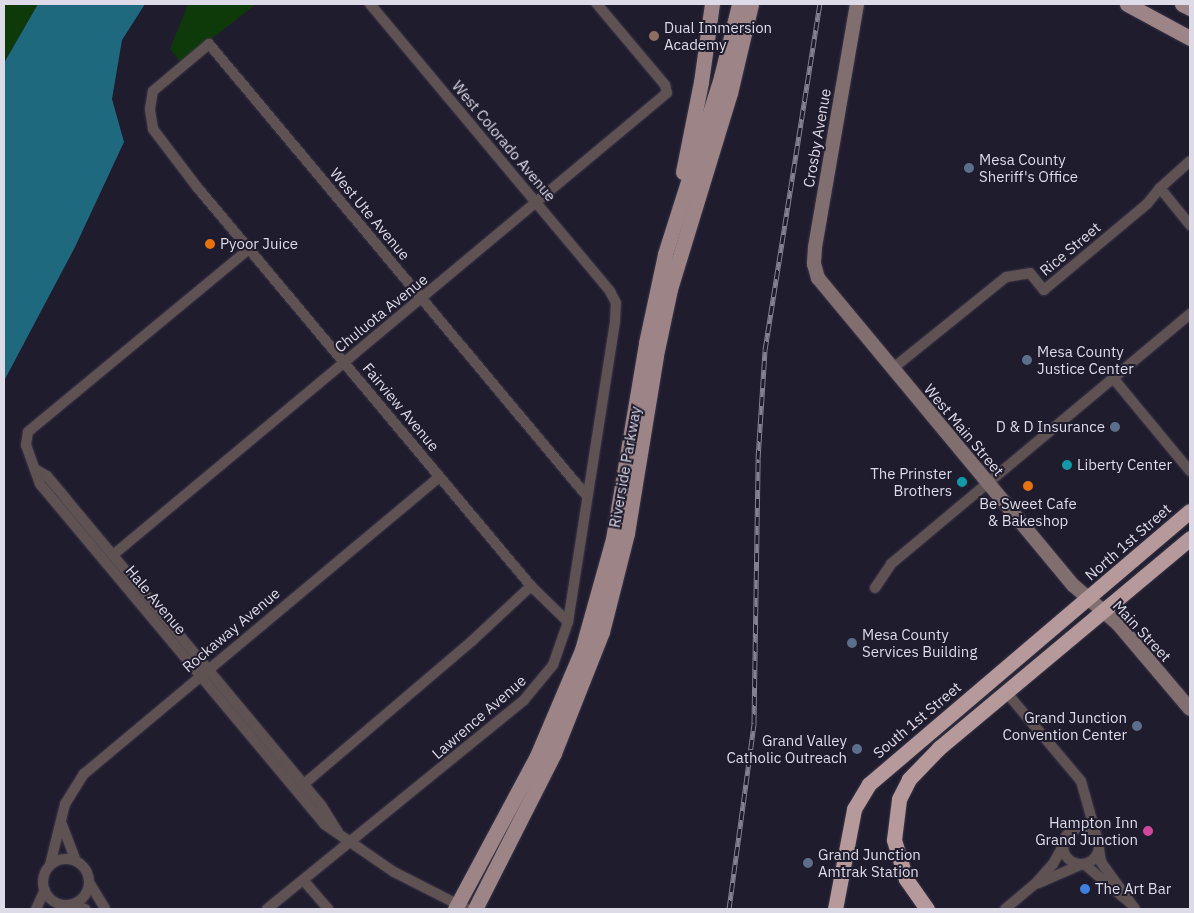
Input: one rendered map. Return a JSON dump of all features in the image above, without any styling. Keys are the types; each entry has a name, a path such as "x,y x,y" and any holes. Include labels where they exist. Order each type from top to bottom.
{"highway":[{"name":"North 1st Street","path":"1088,599 1190,512"},
{"path":"927,909 906,879 894,840 894,819 904,787 920,765 1190,538"},
{"name":"South 1st Street","path":"835,909 854,809 869,784 1088,599"}],"main road":[{"path":"666,254 701,82 712,4"},
{"name":"Riverside Parkway","path":"460,908 537,756 582,650 613,539 646,343 666,254 721,77 739,4"},
{"name":"Riverside Parkway","path":"475,909 563,732 604,624 627,533 656,355 670,289 730,93 751,4"},
{"path":"1127,4 1190,38"},
{"path":"1182,4 1190,8"}],"street":[{"name":"West Colorado Avenue","path":"370,4 614,297"},
{"name":"Chuluota Avenue","path":"113,555 422,300 667,93 665,85 597,4"},
{"name":"Crosby Avenue","path":"818,278 814,264 815,248 857,4"},
{"name":"West Ute Avenue","path":"150,109 153,91 209,44 586,495"},
{"name":"Fairview Avenue","path":"150,109 153,129 249,249 531,586 568,622"},
{"name":"Rice Street","path":"892,369 1006,277 1030,273 1044,290 1147,204 1160,188 1190,161"},
{"path":"1160,188 1190,225"},
{"name":"Hale Avenue","path":"249,249 28,432 26,446 40,484 204,673 304,784 340,835 350,845 460,908"},
{"name":"West Main Street","path":"818,278 987,483 1088,599"},
{"name":"Lawrence Avenue","path":"267,909 350,845 529,695 553,665 568,622 586,495 615,322 614,297"},
{"path":"875,588 891,564 1190,314"},
{"path":"1112,378 1190,471"},
{"name":"Hale Avenue","path":"35,469 47,476 113,555 324,824 340,835"},
{"name":"Rockaway Avenue","path":"50,865 65,804 84,774 439,477"},
{"path":"304,784 472,641 531,586"},
{"name":"Main Street","path":"1088,599 1118,624 1190,709"},
{"path":"1006,692 1077,776 1085,790 1087,807 1098,843 1101,862 1133,906"},
{"path":"1005,909 1034,885 1053,864 1087,807"},
{"path":"60,821 76,861"},
{"path":"1072,831 1085,829 1098,843"},
{"path":"1034,885 1095,858 1098,843"},
{"path":"1063,846 1068,858 1082,864 1133,906"},
{"path":"36,909 44,890 43,881 50,865 67,859 76,861 82,866 92,892 104,909"},
{"path":"64,906 84,896 89,881"},
{"path":"304,881 328,909"},
{"path":"44,890 55,902 64,906 85,909"}],"green space":[{"path":"4,4 38,4 4,63"},
{"path":"188,4 256,4 181,63 170,49"}],"water":[{"path":"38,4 145,4 122,40 112,99 124,142 75,247 4,381 4,63"}],"railway":[{"path":"729,909 754,723 758,459 765,350 820,4"}],"place":[{"name":"Dual Immersion Academy","path":"654,36"},
{"name":"Mesa County Sheriff's Office","path":"969,168"},
{"name":"Pyoor Juice","path":"210,244"},
{"name":"Mesa County Justice Center","path":"1027,360"},
{"name":"D & D Insurance","path":"1115,427"},
{"name":"Liberty Center","path":"1067,465"},
{"name":"The Prinster Brothers","path":"962,482"},
{"name":"Be Sweet Cafe & Bakeshop","path":"1028,486"},
{"name":"Mesa County Services Building","path":"852,643"},
{"name":"Grand Junction Convention Center","path":"1137,726"},
{"name":"Grand Valley Catholic Outreach","path":"857,749"},
{"name":"Hampton Inn Grand Junction","path":"1148,831"},
{"name":"Grand Junction Amtrak Station","path":"808,863"},
{"name":"The Art Bar","path":"1085,889"}]}
